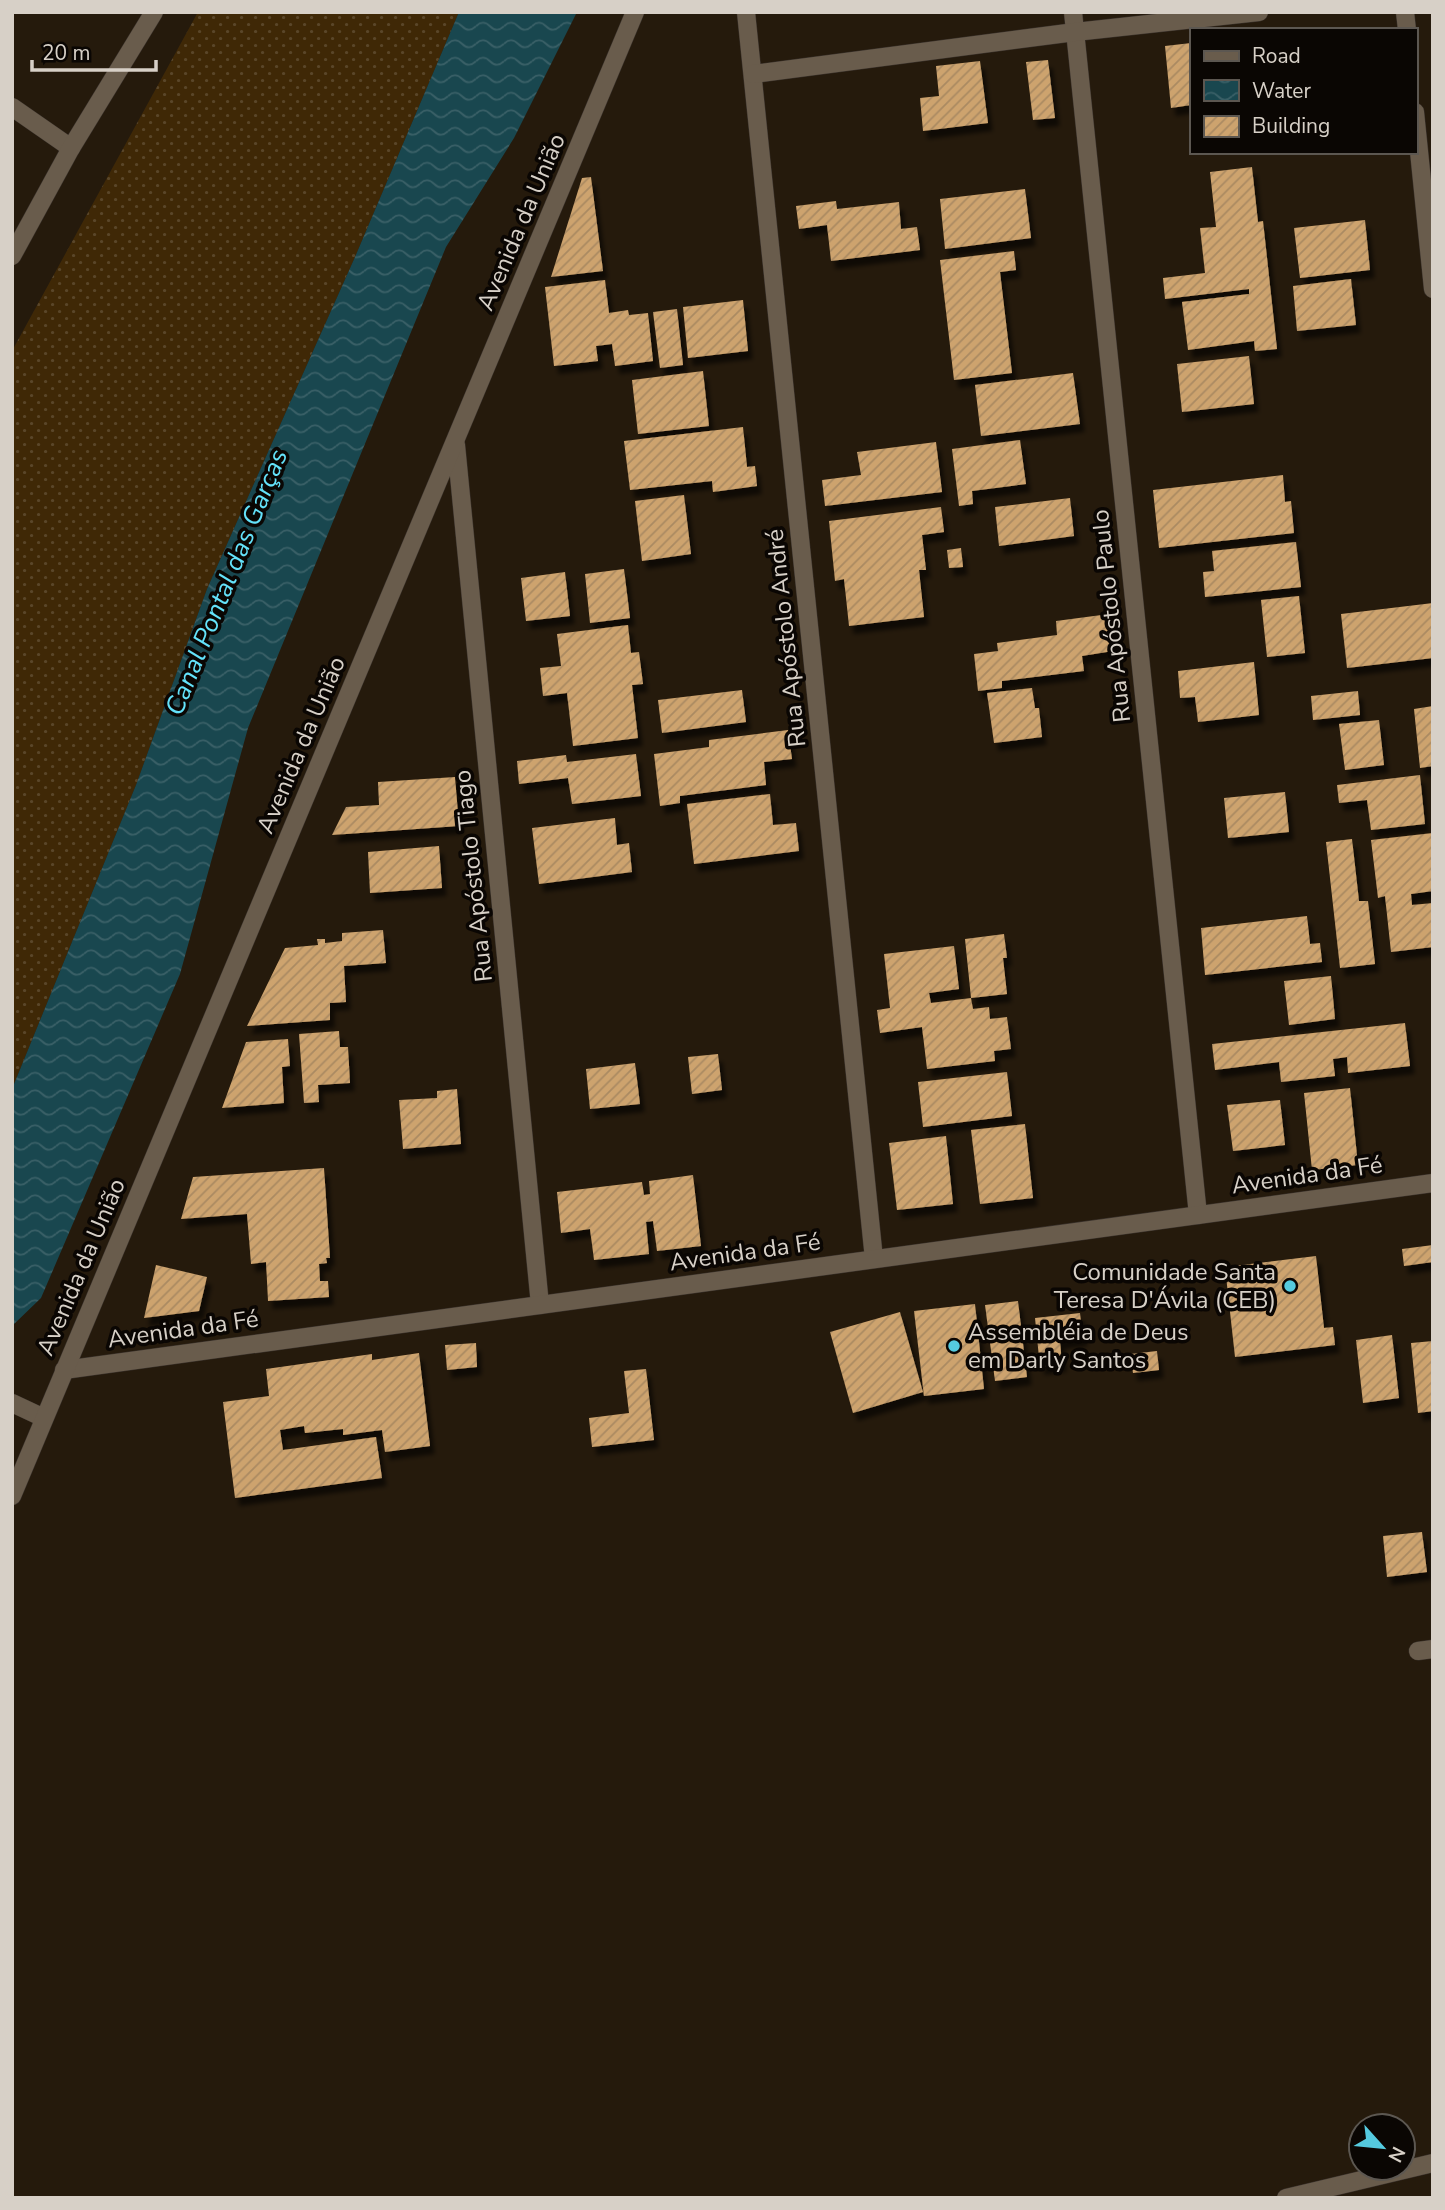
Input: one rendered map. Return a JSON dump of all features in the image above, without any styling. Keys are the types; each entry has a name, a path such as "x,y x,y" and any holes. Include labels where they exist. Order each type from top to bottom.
{"street":[{"path":"12,256 71,148 154,12"},
{"name":"Avenida da União","path":"12,1496 635,12"},
{"name":"Rua Apóstolo André","path":"746,12 874,1259"},
{"name":"Rua Apóstolo Paulo","path":"1073,12 1198,1215"},
{"path":"753,74 1075,32 1259,12"},
{"path":"12,107 71,148"},
{"path":"1417,132 1433,289"},
{"name":"Rua Apóstolo Tiago","path":"456,442 540,1305"},
{"name":"Avenida da Fé","path":"64,1370 1433,1183"},
{"path":"12,1404 44,1418"},
{"path":"1286,2198 1433,2163"}],"shaded area":[{"path":"198,12 459,12 355,257 207,589 136,785 12,1089 12,351"}],"water":[{"name":"Canal Pontal das Garças","path":"459,12 577,12 514,138 446,247 248,728 180,974 41,1298 12,1326 12,1089 136,785 207,589 355,257"}],"building":[{"path":"1190,43 1190,105 1171,108 1165,46"},
{"path":"1048,60 1055,118 1033,120 1026,62"},
{"path":"980,61 988,123 923,131 920,98 939,96 936,66"},
{"path":"1252,167 1258,222 1263,221 1277,349 1255,351 1254,341 1188,350 1182,302 1249,294 1249,289 1165,299 1163,278 1205,273 1200,228 1216,227 1210,172"},
{"path":"591,177 603,271 551,277 582,178"},
{"path":"1025,189 1031,238 945,249 940,199"},
{"path":"836,201 837,209 899,202 901,229 917,227 920,250 831,261 827,225 799,229 796,206"},
{"path":"1365,220 1370,270 1300,278 1294,228"},
{"path":"1014,251 1016,270 1000,272 1012,373 954,380 940,260"},
{"path":"1351,279 1356,325 1297,331 1293,286"},
{"path":"605,280 609,313 628,310 629,315 648,313 653,361 615,366 612,344 596,346 598,361 554,366 545,287"},
{"path":"743,300 748,351 688,358 683,307"},
{"path":"677,309 683,365 660,368 653,312"},
{"path":"1249,356 1254,404 1182,412 1177,364"},
{"path":"703,371 709,426 638,434 632,380"},
{"path":"1073,373 1080,424 981,436 975,385"},
{"path":"743,427 747,467 755,466 757,486 713,492 712,481 630,490 624,441"},
{"path":"1020,440 1026,484 972,491 973,504 959,506 952,449"},
{"path":"936,442 942,492 825,506 822,480 861,475 857,452"},
{"path":"1283,475 1285,502 1291,501 1294,533 1159,548 1153,490"},
{"path":"684,495 691,554 642,561 635,501"},
{"path":"1070,498 1074,536 999,546 995,507"},
{"path":"941,507 944,532 922,535 926,570 919,570 924,617 849,626 844,579 835,581 829,521"},
{"path":"1296,542 1301,587 1205,597 1203,572 1214,571 1212,551"},
{"path":"961,548 963,567 949,568 947,550"},
{"path":"624,569 630,618 590,623 585,574"},
{"path":"565,572 570,616 526,621 521,578"},
{"path":"1299,596 1305,653 1267,657 1261,600"},
{"path":"1433,603 1433,658 1347,668 1341,614"},
{"path":"1109,614 1113,651 1082,656 1084,671 1002,681 1002,688 978,691 974,654 998,651 997,643 1057,635 1056,621"},
{"path":"628,625 631,653 639,652 643,684 632,685 638,738 573,746 567,693 543,696 540,668 561,666 557,634"},
{"path":"1254,662 1259,715 1198,722 1195,697 1180,698 1178,671"},
{"path":"1032,688 1035,708 1039,708 1042,737 994,743 987,693"},
{"path":"742,690 746,722 662,733 658,700"},
{"path":"1358,691 1360,715 1313,720 1311,696"},
{"path":"1433,706 1433,766 1420,768 1414,709"},
{"path":"1379,720 1384,765 1345,770 1339,724"},
{"path":"788,730 792,759 764,762 766,785 680,796 680,803 660,806 654,754 709,747 709,740"},
{"path":"636,754 641,796 572,804 568,778 519,784 517,761 566,755 567,762"},
{"path":"1420,775 1425,824 1371,830 1367,800 1339,803 1337,785"},
{"path":"455,777 459,826 332,835 346,807 379,805 378,782"},
{"path":"1285,792 1289,832 1228,838 1224,798"},
{"path":"770,794 773,825 796,823 799,851 694,864 687,804"},
{"path":"615,818 617,845 629,843 632,872 539,884 532,828"},
{"path":"1433,833 1433,891 1411,894 1412,905 1433,903 1433,947 1391,952 1385,896 1378,898 1371,840"},
{"path":"1352,839 1359,901 1368,901 1375,964 1340,968 1326,842"},
{"path":"439,846 442,888 370,893 368,852"},
{"path":"1307,916 1310,944 1320,943 1322,962 1205,975 1201,928"},
{"path":"383,930 386,963 344,966 346,1002 330,1003 330,1020 247,1026 285,948 318,945 317,939 325,939 325,943 342,941 342,933"},
{"path":"1004,934 1007,958 1003,958 1007,994 971,998 965,939"},
{"path":"954,946 959,989 929,993 931,1003 971,998 973,1009 989,1007 990,1019 1007,1017 1011,1049 994,1051 995,1061 927,1069 922,1027 880,1033 877,1010 890,1008 884,954"},
{"path":"1331,976 1335,1019 1289,1025 1284,981"},
{"path":"1405,1023 1410,1066 1348,1073 1347,1057 1333,1059 1335,1076 1281,1082 1279,1062 1215,1070 1212,1044"},
{"path":"339,1031 340,1047 348,1047 350,1083 318,1085 319,1102 304,1103 299,1034"},
{"path":"288,1039 290,1066 282,1067 284,1103 222,1108 246,1042"},
{"path":"718,1054 722,1090 692,1094 688,1057"},
{"path":"635,1063 640,1104 590,1109 586,1069"},
{"path":"1007,1072 1012,1116 923,1127 918,1082"},
{"path":"1350,1088 1358,1165 1312,1170 1304,1093"},
{"path":"457,1089 461,1144 403,1149 399,1100 437,1098 437,1091"},
{"path":"1280,1100 1285,1145 1233,1151 1227,1105"},
{"path":"1025,1124 1033,1198 980,1204 971,1130"},
{"path":"946,1136 953,1204 897,1210 889,1143"},
{"path":"324,1168 330,1258 326,1258 327,1263 319,1264 320,1281 328,1281 329,1297 268,1301 266,1262 251,1264 247,1214 181,1219 193,1177"},
{"path":"693,1175 701,1246 657,1251 653,1221 646,1222 649,1254 594,1260 590,1229 561,1233 557,1192 642,1182 644,1195 650,1194 649,1181"},
{"path":"1433,1245 1433,1262 1404,1266 1402,1249"},
{"path":"1316,1256 1324,1328 1333,1327 1335,1345 1235,1357 1225,1267"},
{"path":"156,1265 207,1277 199,1311 144,1318"},
{"path":"1018,1301 1027,1377 995,1381 985,1305"},
{"path":"975,1304 984,1389 924,1396 914,1311"},
{"path":"900,1312 923,1392 853,1413 830,1332"},
{"path":"1080,1313 1083,1338 1060,1341 1062,1364 1040,1367 1035,1318"},
{"path":"1392,1335 1399,1398 1363,1403 1356,1340"},
{"path":"1433,1341 1433,1411 1418,1413 1411,1343"},
{"path":"476,1343 477,1367 447,1370 445,1345"},
{"path":"1157,1351 1159,1370 1133,1373 1130,1354"},
{"path":"419,1353 430,1446 385,1452 382,1430 343,1435 343,1429 305,1433 304,1426 280,1430 283,1450 376,1437 382,1478 235,1498 223,1402 269,1396 266,1369 372,1354 372,1360"},
{"path":"646,1369 654,1440 592,1447 589,1418 629,1413 624,1371"},
{"path":"1422,1532 1427,1572 1387,1577 1383,1536"}],"place":[{"name":"Comunidade Santa Teresa D'Ávila (CEB)","path":"1290,1286"},
{"name":"Assembléia de Deus em Darly Santos","path":"954,1346"}]}
